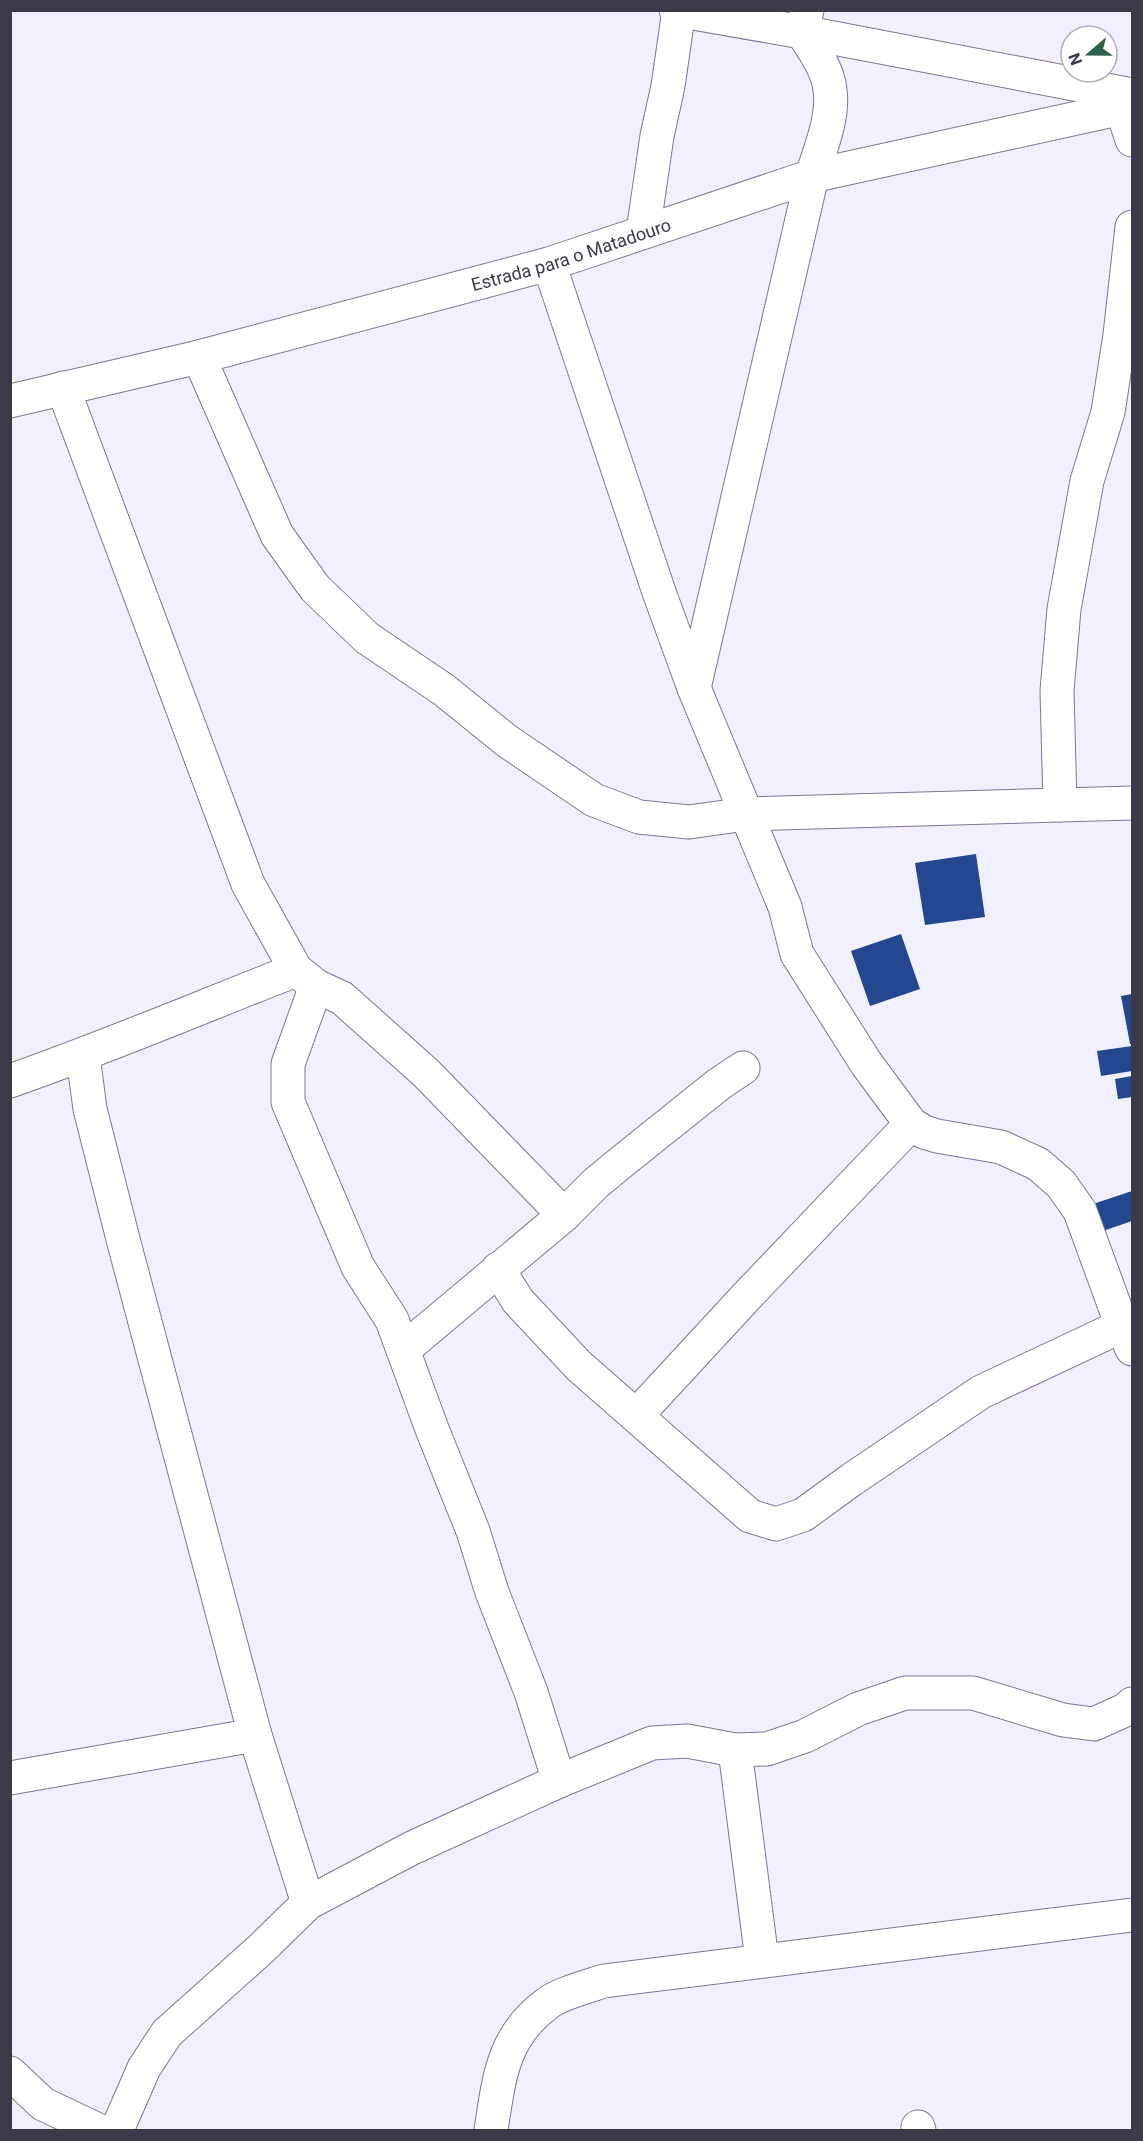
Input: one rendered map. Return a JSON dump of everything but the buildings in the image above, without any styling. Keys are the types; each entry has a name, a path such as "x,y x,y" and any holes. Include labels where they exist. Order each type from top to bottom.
{"street":[{"path":"643,232 657,136 668,86 678,11 804,21 1129,103 1132,140"},
{"path":"694,688 812,176 830,115 831,89 804,21"},
{"name":"Estrada para o Matadouro","path":"10,401 200,357 549,264 812,176 1129,103"},
{"path":"1060,806 1057,691 1064,609 1088,481 1108,412 1120,335 1132,227"},
{"path":"498,1269 518,1300 579,1366 750,1516 776,1524 803,1515 981,1392 1129,1332 1080,1211 1061,1184 1038,1164 1001,1147 937,1136 924,1132 911,1124 866,1063 797,954 785,907 694,688 659,592 549,264"},
{"path":"200,357 277,535 315,588 367,638 444,690 507,741 594,800 639,817 689,822 746,814 1132,803"},
{"path":"63,387 248,885 306,977 342,998 426,1073 564,1215"},
{"path":"10,1082 306,977"},
{"path":"306,977 288,1064 288,1102 358,1267 392,1320 473,1531 492,1592 531,1692 559,1780"},
{"path":"83,1056 90,1109 124,1243 255,1735 308,1903"},
{"path":"403,1350 564,1215 596,1183 719,1084 743,1068"},
{"path":"636,1416 911,1124"},
{"path":"117,2130 144,2068 167,2033 262,1948 308,1903 412,1848 559,1780 652,1743 687,1741 735,1750 767,1749 805,1736 858,1709 905,1693 973,1693 1063,1720 1094,1724 1125,1710 1132,1704"},
{"path":"10,1778 255,1735"},
{"path":"735,1750 762,1960"},
{"path":"491,2130 500,2072 520,2028 549,2001 604,1981 1132,1915"},
{"path":"10,2073 43,2104 98,2130"}]}
